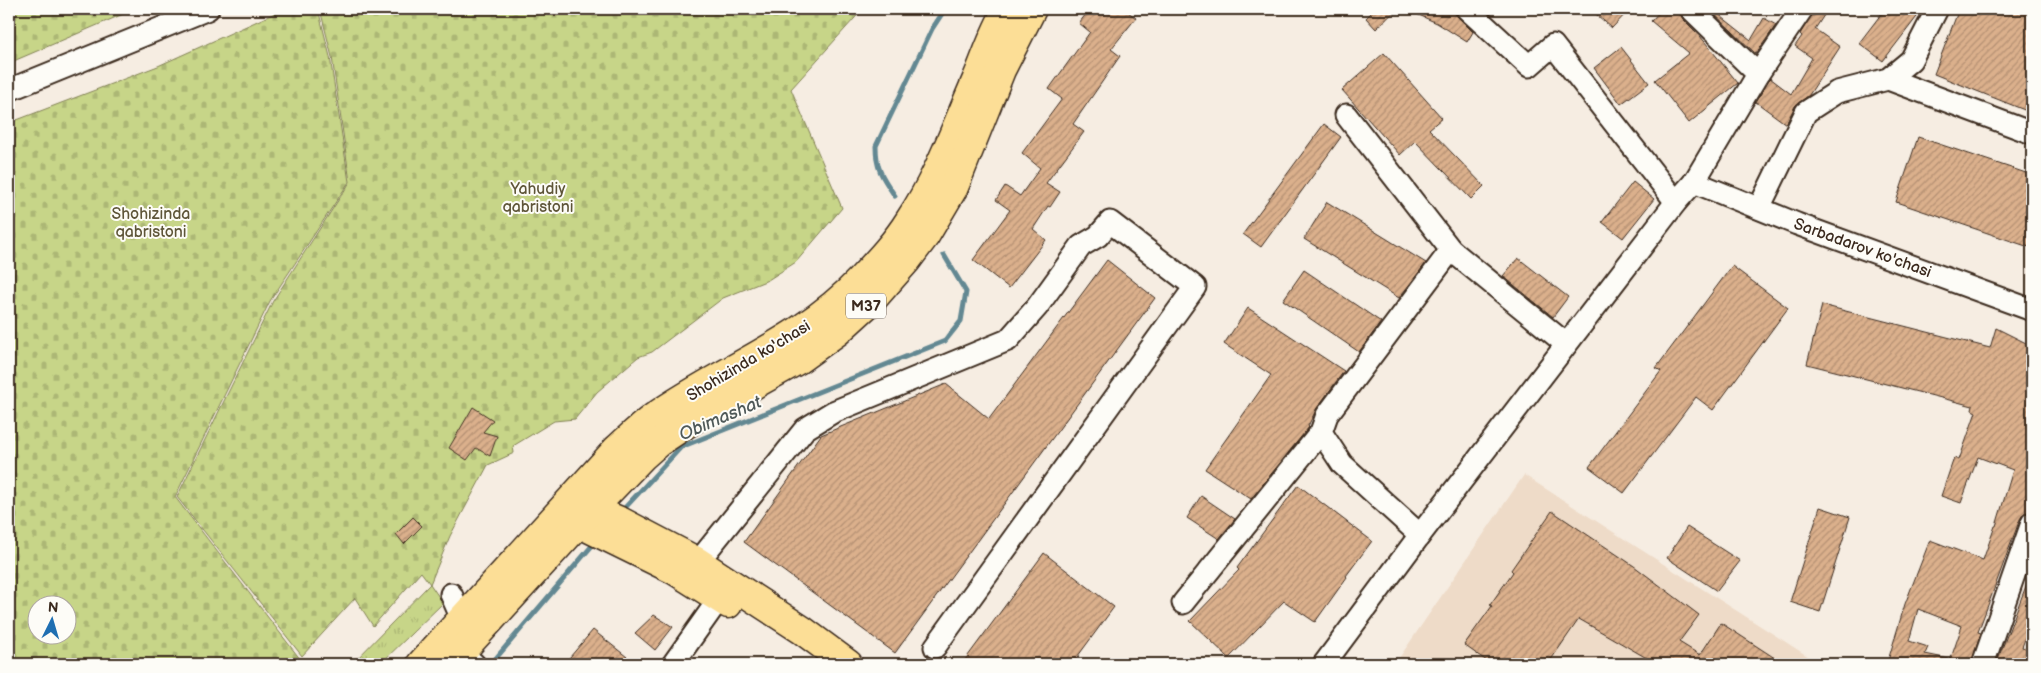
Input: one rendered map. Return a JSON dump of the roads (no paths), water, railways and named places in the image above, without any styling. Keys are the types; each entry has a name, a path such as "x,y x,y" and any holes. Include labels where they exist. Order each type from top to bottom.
{"main road":[{"name":"Shohizinda ko'chasi","path":"462,660 576,510 617,449 654,417 810,323 860,280 908,223 940,165 1008,9"},
{"name":"Shohizinda ko'chasi","path":"421,664 462,619 576,510 630,468 659,442 698,416 798,360 837,332 871,301 907,260 954,186 1000,70 1032,9"},
{"path":"576,510 620,521 698,562 802,630 848,664"},
{"path":"576,510 674,570 816,664"}],"street":[{"path":"9,90 208,9"},
{"path":"1467,9 1529,66 1553,45 1676,202"},
{"path":"1691,9 1758,74"},
{"path":"1324,664 1566,344 1676,202 1694,182 1758,74 1802,9"},
{"path":"1759,208 1806,112 1837,92 1888,79 1911,60 1938,9"},
{"path":"1888,79 2032,134"},
{"path":"1346,115 1451,250 1566,344"},
{"name":"Sarbadarov ko'chasi","path":"1694,182 2032,310"},
{"path":"698,562 804,429 833,412 1008,340 1037,307 1081,246 1098,236 1110,222 1195,287 935,647"},
{"path":"1183,603 1321,432 1327,415 1451,250"},
{"path":"1321,432 1342,464 1420,535"},
{"path":"1983,664 2032,523"},
{"path":"451,594 462,619"},
{"path":"672,664 719,599"}],"waterway":[{"name":"Obimashat","path":"895,196 881,172 877,161 876,146 932,29 945,9"},
{"name":"Obimashat","path":"621,512 681,447 945,341 961,321 966,292 944,255"},
{"name":"Obimashat","path":"491,664 596,541"}],"park label":[{"name":"Yahudiy qabristoni","path":"538,197"},
{"name":"Shohizinda qabristoni","path":"151,222"}]}
